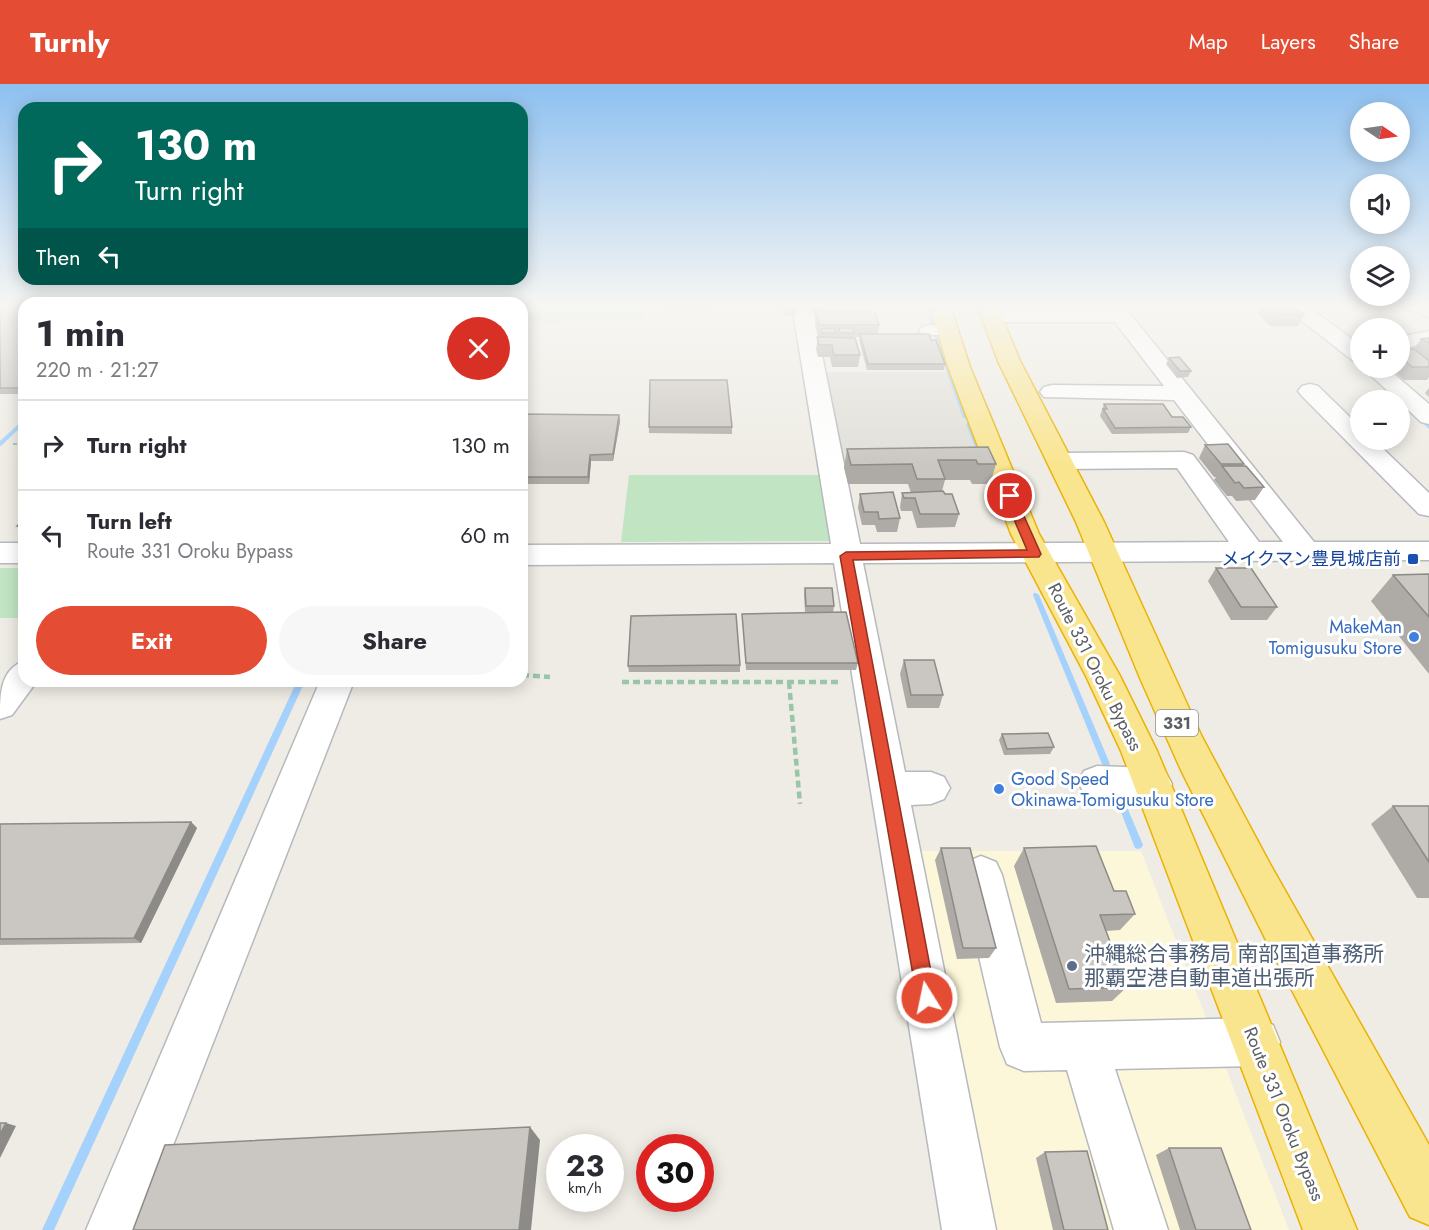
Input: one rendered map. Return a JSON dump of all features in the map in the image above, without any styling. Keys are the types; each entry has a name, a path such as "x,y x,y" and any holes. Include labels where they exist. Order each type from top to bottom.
{"highway":[{"name":"Route 331 Oroku Bypass","path":"950,358 1035,554 1103,676 1153,784 1330,1230"},
{"name":"331","path":"1011,358 1103,554 1145,656 1244,858 1429,1198"}],"street":[{"path":"811,358 969,1230"},
{"path":"1153,358 1306,552"},
{"path":"1386,378 1429,417"},
{"path":"1310,391 1429,508"},
{"path":"1052,392 1180,393"},
{"path":"1060,461 1184,460 1252,553"},
{"path":"528,555 846,556 1429,551"},
{"path":"0,553 18,553"},
{"path":"0,705 18,682"},
{"path":"113,1230 335,687"},
{"path":"1097,782 1153,784"},
{"path":"889,789 932,788"},
{"path":"981,875 1024,1047 1256,1042"},
{"path":"1084,1046 1141,1230"}],"path":[{"path":"13,444 18,444"},
{"path":"528,675 550,677"},
{"path":"622,682 869,682"},
{"path":"789,682 800,804"}],"shaded area":[{"path":"821,372 947,372 983,463 838,464"},
{"path":"915,851 1141,851 1289,1230 992,1230"}],"green space":[{"path":"629,475 824,475 835,541 621,542"},
{"path":"0,568 18,568 18,618 0,618"}],"building":[{"path":"0,358 18,358 18,388 0,388"},
{"path":"867,358 943,358 945,364 868,364"},
{"path":"1169,358 1180,358 1191,371 1180,371"},
{"path":"1410,358 1426,358 1429,361 1429,367 1412,367"},
{"path":"650,380 727,380 732,427 649,427"},
{"path":"1104,404 1163,404 1172,417 1183,417 1191,427 1115,428 1103,409 1107,409"},
{"path":"528,414 619,415 613,454 590,455 588,477 528,477"},
{"path":"1228,444 1244,464 1221,464 1205,445"},
{"path":"988,447 996,464 978,464 976,460 938,460 945,479 917,479 912,464 851,465 847,449"},
{"path":"1222,466 1246,466 1264,487 1244,488 1239,482 1235,483"},
{"path":"943,491 945,494 952,494 959,514 920,514 915,498 904,498 902,493"},
{"path":"893,492 900,518 879,519 878,512 864,512 860,494"},
{"path":"1216,568 1251,568 1277,607 1241,607"},
{"path":"1429,574 1429,617 1393,575"},
{"path":"805,588 832,588 834,606 806,606"},
{"path":"846,612 858,663 746,663 742,614"},
{"path":"736,614 740,665 628,666 631,616"},
{"path":"904,660 934,660 943,695 911,695"},
{"path":"1048,733 1054,747 1007,749 1002,734"},
{"path":"1393,806 1429,806 1429,862"},
{"path":"191,822 134,938 0,939 0,824"},
{"name":"沖縄総合事務局 南部国道事務所 那覇空港自動車道出張所","path":"1096,846 1114,891 1126,891 1135,914 1100,915 1127,987 1069,989 1024,848"},
{"path":"941,848 970,848 996,948 963,948"},
{"path":"0,1123 6,1123 0,1134"},
{"path":"530,1127 519,1230 133,1230 165,1145"},
{"path":"1169,1148 1221,1148 1251,1230 1196,1230"},
{"path":"1087,1151 1108,1230 1064,1230 1045,1152"}],"waterway":[{"path":"944,358 966,418"},
{"path":"1417,416 1429,427"},
{"path":"969,424 981,454"},
{"path":"0,444 18,427"},
{"path":"1036,595 1106,764"},
{"path":"48,1230 298,687"},
{"path":"1123,807 1138,845"}],"place":[{"name":"メイクマン豊見城店前","path":"1413,559"},
{"name":"MakeMan Tomigusuku Store","path":"1414,637"},
{"name":"Good Speed Okinawa-Tomigusuku Store","path":"999,789"},
{"name":"沖縄総合事務局 南部国道事務所 那覇空港自動車道出張所","path":"1072,966"}],"route":[{"path":"927,998 846,556 1035,554 1010,496"}]}
